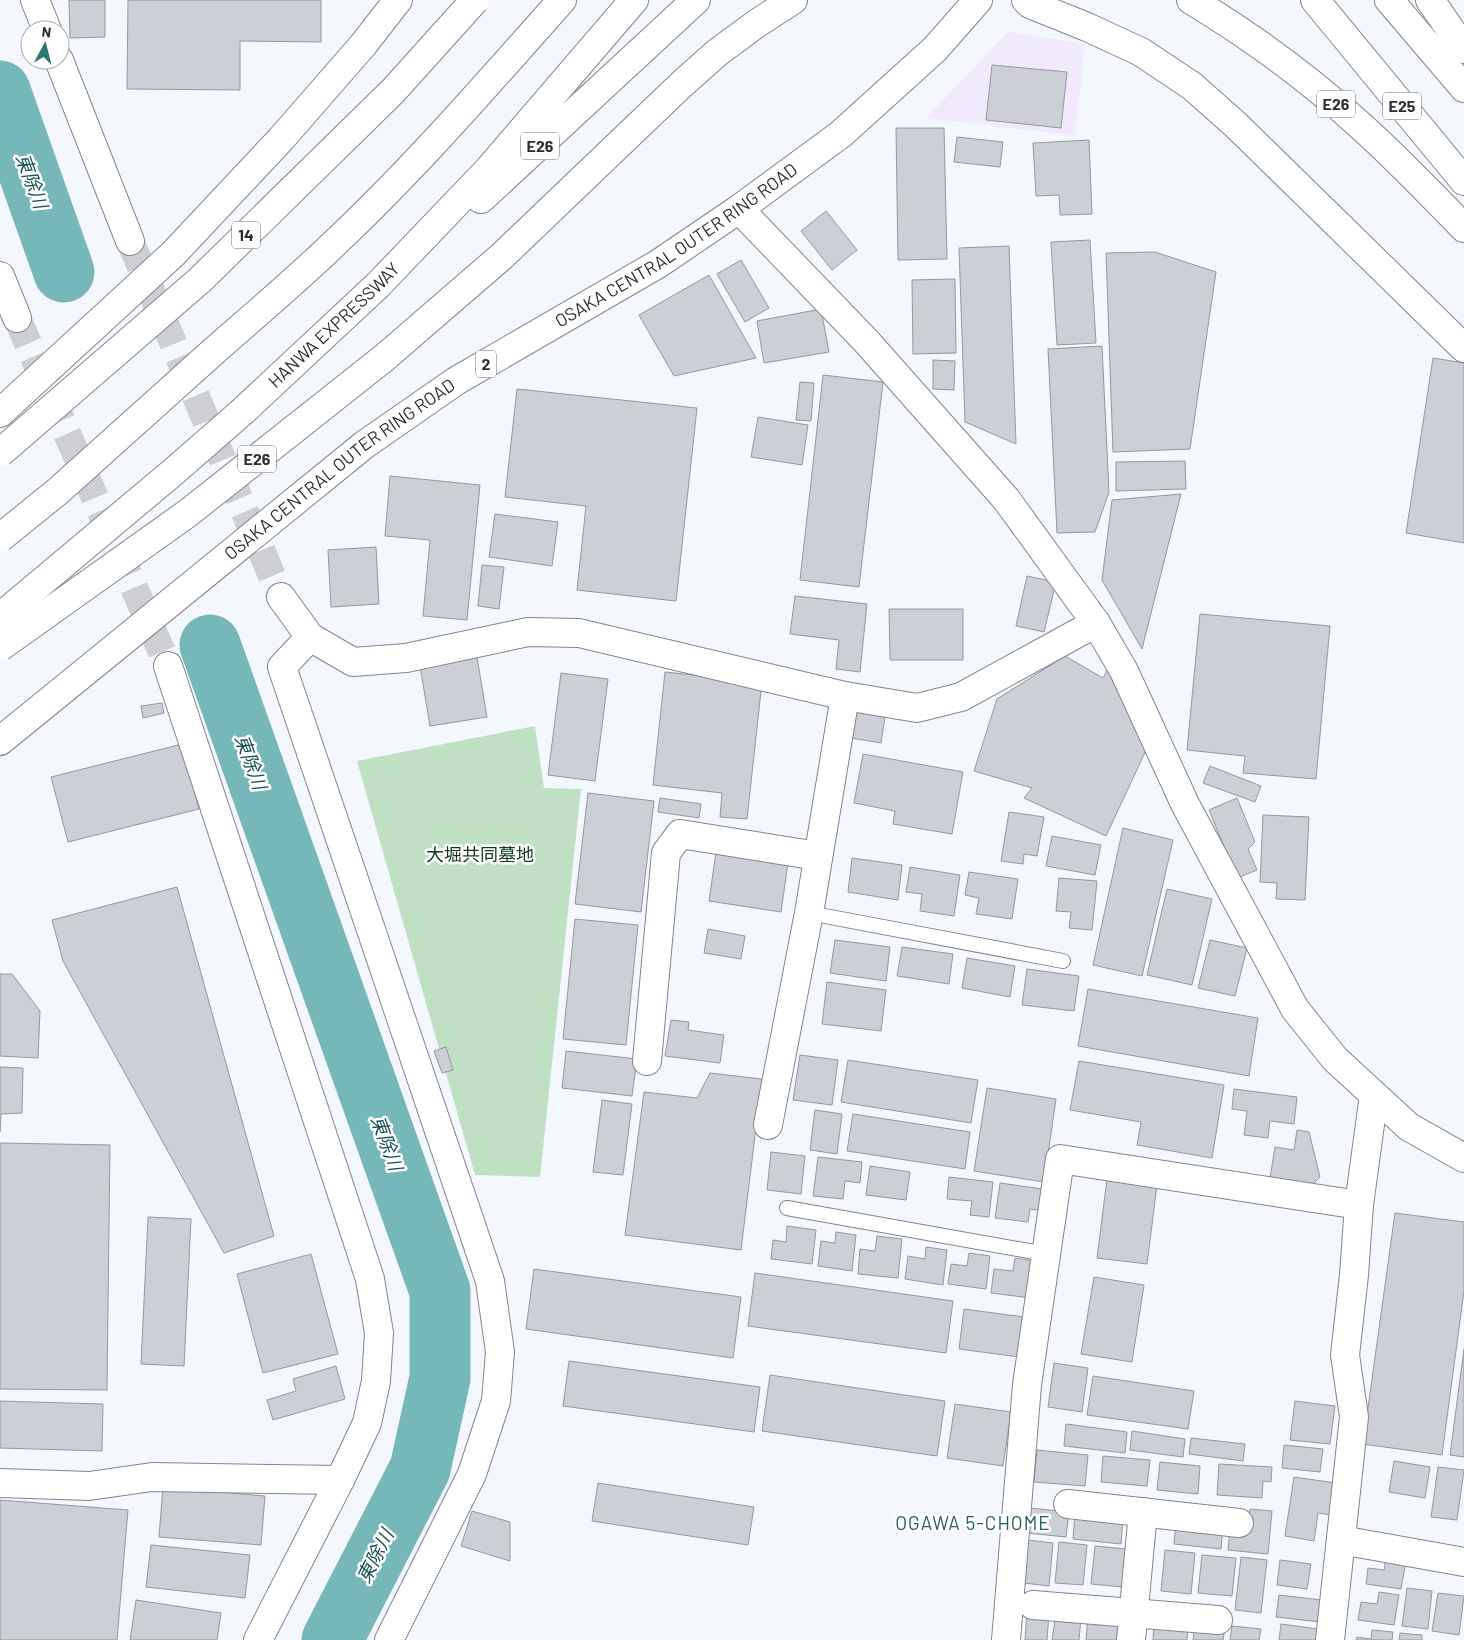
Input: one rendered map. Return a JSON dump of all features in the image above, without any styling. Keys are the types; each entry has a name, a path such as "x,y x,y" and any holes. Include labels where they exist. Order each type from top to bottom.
{"main road":[{"path":"36,0 43,20"},
{"path":"0,413 173,254 281,139 363,45 398,0"},
{"name":"14","path":"0,453 200,280 392,91 475,0"},
{"path":"0,538 56,492 346,232 470,104 562,0"},
{"name":"HANWA EXPRESSWAY","path":"0,617 243,411 378,285 489,169 634,0"},
{"name":"E26","path":"378,285 500,184 696,0"},
{"name":"E26","path":"0,647 188,513 384,358 502,256 718,52 793,0"},
{"name":"OSAKA CENTRAL OUTER RING ROAD","path":"0,741 364,446 456,381 658,264 841,134 935,49 978,0"},
{"path":"1026,0 1030,4 1087,27 1141,52 1192,86 1236,125 1464,348"},
{"name":"E26","path":"1191,0 1259,44 1354,119 1464,228"},
{"name":"E25","path":"1315,0 1464,181"},
{"path":"1389,0 1464,88"},
{"path":"1430,0 1464,49"},
{"path":"63,70 130,241"},
{"path":"738,209 868,342 1006,499 1096,623 1124,671 1185,804 1295,1009 1335,1059 1409,1127 1464,1158"},
{"path":"0,276 17,318"},
{"path":"281,597 310,637 353,662 406,658 528,632 579,633 845,696 917,708 961,697 1096,623"},
{"path":"310,637 282,668 490,1282 500,1352 496,1401 472,1474 389,1640"},
{"path":"168,666 370,1279 379,1333 376,1381 367,1423 258,1640"},
{"path":"768,1125 808,913 845,696"},
{"path":"646,1061 666,853 680,834 818,856"},
{"path":"1330,1640 1354,1417 1345,1355 1354,1275 1359,1205 1374,1095"},
{"path":"1006,1640 1027,1385 1060,1160 1359,1205"},
{"path":"0,1483 89,1486 152,1476 340,1480"},
{"path":"1068,1504 1240,1522"},
{"path":"1131,1640 1143,1512"},
{"path":"1340,1540 1464,1562"},
{"path":"1033,1605 1218,1620"}],"lane":[{"path":"808,913 1063,961"},
{"path":"787,1208 1046,1254"}],"shaded area":[{"path":"1008,32 1085,44 1075,136 926,118"}],"green space":[{"name":"大堀共同墓地","path":"535,726 544,788 581,789 540,1177 475,1175 357,761"}],"building":[{"path":"69,0 105,0 105,37 70,38"},
{"path":"128,0 321,0 321,42 240,41 240,90 127,89"},
{"path":"992,65 1067,72 1061,128 986,120"},
{"path":"896,128 944,128 947,259 898,260"},
{"path":"957,137 1003,142 1000,167 954,162"},
{"path":"1089,140 1092,214 1060,215 1059,195 1036,196 1033,143"},
{"path":"826,211 857,250 832,270 801,231"},
{"path":"1090,240 1096,343 1057,345 1051,242"},
{"path":"1009,246 1016,444 965,422 959,248"},
{"path":"1155,252 1216,272 1190,449 1113,452 1106,253"},
{"path":"741,260 769,308 745,322 717,274"},
{"path":"709,275 756,358 674,376 639,315"},
{"path":"955,279 956,353 913,354 912,280"},
{"path":"821,309 829,352 764,363 757,321"},
{"path":"1102,346 1109,492 1095,532 1057,533 1048,349"},
{"path":"1433,358 1464,363 1464,543 1406,533"},
{"path":"933,360 955,361 954,390 933,389"},
{"path":"823,375 883,382 859,587 800,580"},
{"path":"800,382 814,383 811,421 796,420"},
{"path":"517,389 697,408 676,601 577,590 586,506 505,497"},
{"path":"758,417 808,425 802,465 751,457"},
{"path":"1185,461 1186,489 1116,491 1116,462"},
{"path":"390,476 480,485 467,620 423,616 430,540 385,536"},
{"path":"1181,494 1142,649 1102,580 1112,500"},
{"path":"495,514 558,522 552,566 489,557"},
{"path":"376,547 379,604 331,607 328,550"},
{"path":"482,565 504,567 499,609 478,606"},
{"path":"1027,576 1056,582 1044,632 1016,626"},
{"path":"795,596 867,604 860,672 836,669 839,640 790,634"},
{"path":"889,609 963,609 963,660 890,660"},
{"path":"1200,614 1330,626 1316,779 1243,773 1245,756 1187,750"},
{"path":"1065,656 1103,678 1109,667 1148,746 1106,836 1024,798 1032,788 974,771 997,699"},
{"path":"477,657 487,717 430,726 420,666"},
{"path":"665,672 762,682 747,819 720,817 722,793 653,785"},
{"path":"561,673 608,679 595,781 548,775"},
{"path":"162,703 164,713 143,718 141,706"},
{"path":"855,711 885,717 881,743 851,738"},
{"path":"182,744 199,809 68,842 51,777"},
{"path":"863,754 963,772 952,834 893,824 895,811 854,803"},
{"path":"1210,766 1261,786 1255,802 1203,783"},
{"path":"588,793 654,801 641,912 575,904"},
{"path":"660,798 701,804 699,818 658,812"},
{"path":"1237,798 1255,842 1248,849 1257,870 1237,878 1209,810"},
{"path":"1009,812 1044,817 1037,856 1024,854 1023,864 1001,861"},
{"path":"1263,815 1309,817 1305,900 1276,899 1277,883 1260,882"},
{"path":"1123,828 1173,840 1142,976 1093,965"},
{"path":"1052,836 1101,845 1095,875 1046,866"},
{"path":"716,852 788,863 781,912 709,901"},
{"path":"852,858 902,865 898,900 848,892"},
{"path":"910,867 960,875 954,916 920,911 922,894 906,892"},
{"path":"969,872 1018,879 1012,919 976,914 979,898 965,895"},
{"path":"1059,878 1097,881 1092,930 1069,928 1071,912 1056,911"},
{"path":"177,887 274,1236 224,1253 63,961 52,920"},
{"path":"1167,889 1212,899 1192,985 1147,975"},
{"path":"575,919 638,925 626,1045 563,1039"},
{"path":"708,929 745,936 741,959 704,953"},
{"path":"835,940 890,947 886,981 830,973"},
{"path":"1210,940 1247,948 1235,996 1198,988"},
{"path":"902,947 953,954 949,984 897,976"},
{"path":"967,958 1015,966 1010,997 962,988"},
{"path":"1027,969 1079,976 1074,1011 1022,1005"},
{"path":"0,974 12,974 40,1011 38,1058 0,1056"},
{"path":"827,982 886,990 881,1031 822,1024"},
{"path":"1088,989 1258,1018 1249,1076 1078,1046"},
{"path":"671,1020 689,1022 688,1030 724,1035 720,1063 665,1056"},
{"path":"446,1047 453,1070 442,1073 434,1051"},
{"path":"566,1051 637,1059 632,1096 562,1088"},
{"path":"800,1055 838,1060 832,1105 793,1100"},
{"path":"848,1060 978,1080 971,1123 841,1102"},
{"path":"1079,1061 1224,1085 1212,1158 1137,1145 1141,1122 1070,1110"},
{"path":"0,1067 23,1068 22,1113 1,1114 0,1132"},
{"path":"710,1073 762,1079 741,1250 625,1235 644,1092 697,1098"},
{"path":"987,1088 1056,1099 1044,1182 974,1171"},
{"path":"1234,1089 1297,1097 1294,1124 1270,1121 1268,1138 1244,1135 1247,1111 1232,1109"},
{"path":"602,1100 632,1104 623,1175 593,1172"},
{"path":"815,1110 842,1114 837,1154 810,1150"},
{"path":"853,1114 970,1132 965,1169 847,1151"},
{"path":"1297,1130 1309,1132 1320,1177 1312,1185 1270,1178 1275,1147 1294,1150"},
{"path":"0,1143 110,1145 107,1390 0,1389"},
{"path":"771,1152 805,1156 801,1194 767,1190"},
{"path":"818,1157 862,1162 860,1183 845,1181 843,1199 813,1196"},
{"path":"870,1166 910,1172 906,1200 866,1195"},
{"path":"949,1177 993,1182 989,1217 970,1215 972,1201 947,1199"},
{"path":"1107,1179 1157,1185 1147,1264 1097,1258"},
{"path":"1000,1183 1049,1190 1046,1211 1030,1209 1028,1222 995,1218"},
{"path":"1395,1213 1464,1222 1464,1291 1442,1455 1363,1444"},
{"path":"148,1217 191,1219 184,1366 141,1364"},
{"path":"787,1226 816,1230 812,1264 771,1259 773,1240 786,1242"},
{"path":"836,1232 856,1235 852,1271 818,1266 821,1241 835,1243"},
{"path":"877,1236 902,1239 898,1278 858,1274 860,1249 875,1251"},
{"path":"926,1247 947,1250 943,1285 905,1279 908,1256 925,1259"},
{"path":"969,1253 990,1256 986,1289 948,1284 951,1264 967,1266"},
{"path":"311,1254 338,1354 263,1373 237,1274"},
{"path":"1015,1258 1035,1261 1031,1298 991,1293 994,1269 1013,1271"},
{"path":"534,1269 741,1297 733,1358 526,1329"},
{"path":"755,1273 953,1301 946,1353 748,1326"},
{"path":"1094,1277 1144,1285 1132,1362 1081,1354"},
{"path":"964,1309 1024,1317 1019,1357 959,1349"},
{"path":"1464,1349 1464,1457 1450,1455"},
{"path":"569,1361 760,1387 754,1432 563,1406"},
{"path":"1054,1363 1088,1368 1082,1412 1048,1407"},
{"path":"336,1366 345,1399 273,1420 267,1400 296,1391 293,1379"},
{"path":"770,1375 945,1401 937,1456 762,1431"},
{"path":"1093,1376 1194,1391 1188,1429 1087,1415"},
{"path":"0,1401 103,1404 102,1451 0,1448"},
{"path":"1295,1401 1335,1406 1330,1444 1290,1440"},
{"path":"955,1404 1011,1412 1003,1466 947,1458"},
{"path":"1066,1424 1127,1432 1125,1453 1064,1446"},
{"path":"1132,1431 1185,1439 1183,1457 1130,1450"},
{"path":"1191,1438 1245,1444 1243,1461 1189,1454"},
{"path":"1284,1445 1323,1449 1320,1472 1282,1468"},
{"path":"1037,1450 1088,1455 1085,1486 1034,1482"},
{"path":"1103,1456 1150,1460 1147,1486 1101,1482"},
{"path":"1394,1461 1430,1467 1425,1498 1389,1492"},
{"path":"1160,1462 1200,1466 1198,1494 1157,1490"},
{"path":"1219,1464 1272,1467 1271,1482 1263,1481 1262,1498 1217,1495"},
{"path":"1438,1467 1464,1470 1457,1520 1431,1517"},
{"path":"1294,1477 1336,1483 1331,1515 1318,1513 1314,1541 1285,1536"},
{"path":"598,1483 754,1507 748,1545 592,1521"},
{"path":"163,1487 265,1496 261,1545 159,1537"},
{"path":"0,1500 128,1510 117,1640 0,1640"},
{"path":"1030,1508 1069,1512 1066,1537 1027,1533"},
{"path":"1250,1509 1272,1511 1268,1554 1228,1550 1230,1529 1248,1531"},
{"path":"472,1511 510,1522 510,1561 461,1546"},
{"path":"1075,1513 1123,1518 1121,1544 1073,1539"},
{"path":"1176,1522 1223,1527 1221,1549 1174,1544"},
{"path":"1028,1540 1053,1543 1049,1586 1024,1583"},
{"path":"1059,1542 1087,1545 1083,1585 1055,1583"},
{"path":"151,1545 250,1555 245,1598 146,1587"},
{"path":"1095,1546 1126,1549 1123,1587 1091,1584"},
{"path":"1165,1550 1195,1553 1191,1594 1161,1591"},
{"path":"1202,1555 1236,1558 1232,1596 1198,1593"},
{"path":"1241,1557 1267,1560 1261,1613 1235,1610"},
{"path":"1386,1558 1406,1561 1401,1589 1366,1584 1368,1568 1384,1570"},
{"path":"1280,1560 1311,1564 1307,1589 1277,1585"},
{"path":"1407,1588 1432,1591 1428,1629 1402,1626"},
{"path":"1379,1592 1399,1595 1394,1625 1358,1620 1361,1602 1377,1604"},
{"path":"1438,1593 1464,1596 1459,1635 1432,1631"},
{"path":"1279,1595 1322,1600 1320,1622 1276,1617"},
{"path":"136,1600 221,1613 217,1640 130,1640"},
{"path":"1027,1611 1049,1613 1047,1640 1025,1640"},
{"path":"1056,1613 1081,1617 1079,1640 1052,1640"},
{"path":"1088,1617 1121,1620 1119,1640 1086,1640"},
{"path":"1154,1623 1188,1626 1187,1640 1153,1640"},
{"path":"1281,1624 1318,1629 1317,1640 1279,1640"},
{"path":"1195,1625 1225,1628 1223,1640 1193,1640"},
{"path":"1232,1626 1261,1629 1259,1640 1230,1640"},
{"path":"1372,1630 1393,1632 1392,1640 1356,1640 1357,1637 1371,1639"},
{"path":"1400,1633 1422,1635 1422,1640 1399,1640"}],"waterway":[{"name":"東除川","path":"0,91 64,272"},
{"name":"東除川","path":"210,645 440,1291 440,1378 420,1469 332,1640"}],"tunnel":[{"path":"130,241 281,597"},
{"path":"17,318 168,666"}],"district":[{"name":"OGAWA 5-CHOME","path":"973,1523"}]}
